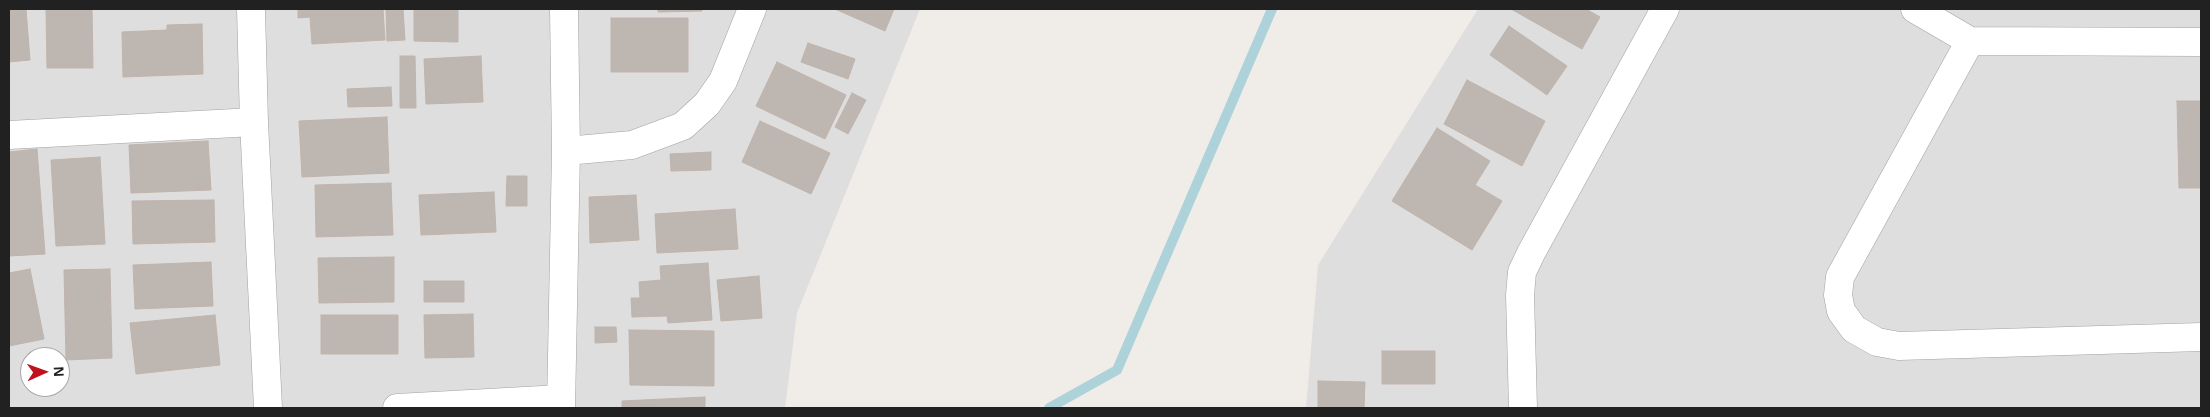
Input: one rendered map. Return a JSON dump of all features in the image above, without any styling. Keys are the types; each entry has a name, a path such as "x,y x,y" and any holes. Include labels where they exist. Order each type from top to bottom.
{"street":[{"path":"251,9 254,122 268,408"},
{"path":"397,408 561,404 566,151 564,9"},
{"path":"566,151 632,145 683,126 707,104 723,81 752,9"},
{"path":"1524,408 1520,296 1522,272 1665,9"},
{"path":"1915,9 1970,41 2201,42"},
{"path":"1970,41 1840,277 1838,295 1842,311 1854,329 1876,342 1899,346 2201,337"},
{"path":"9,134 254,122"}],"shaded area":[{"path":"9,9 920,9 797,313 785,408 9,408"},
{"path":"1478,9 2201,9 2201,408 1306,408 1318,265"}],"building":[{"path":"9,9 26,9 30,60 9,62"},
{"path":"46,9 92,9 93,68 47,68"},
{"path":"298,9 383,9 385,40 312,44 310,17 298,18"},
{"path":"386,9 403,9 405,40 387,41"},
{"path":"414,9 458,9 458,42 414,41"},
{"path":"658,9 702,9 702,11 658,12"},
{"path":"835,9 894,9 885,31"},
{"path":"1511,9 1586,9 1600,17 1582,49"},
{"path":"611,18 688,18 688,72 611,72"},
{"path":"202,24 203,74 123,77 122,32 167,30 167,25"},
{"path":"1509,26 1567,66 1547,95 1490,55"},
{"path":"808,43 855,59 848,79 801,62"},
{"path":"400,56 415,56 416,108 400,108"},
{"path":"481,56 483,102 426,104 424,59"},
{"path":"777,62 846,95 825,139 756,106"},
{"path":"1467,80 1545,121 1522,166 1444,124"},
{"path":"391,87 392,106 348,107 347,89"},
{"path":"852,93 866,100 848,134 835,127"},
{"path":"2177,101 2201,101 2201,188 2179,188"},
{"path":"387,117 389,173 302,177 299,121"},
{"path":"760,121 830,153 811,194 742,162"},
{"path":"1437,128 1490,161 1475,185 1502,201 1472,250 1392,201"},
{"path":"208,141 211,190 131,193 129,145"},
{"path":"37,149 45,254 9,256 9,152"},
{"path":"711,152 711,170 671,171 670,154"},
{"path":"100,157 105,244 56,246 51,160"},
{"path":"507,176 527,176 527,206 506,206"},
{"path":"391,183 393,235 316,237 315,185"},
{"path":"494,192 496,232 421,235 419,195"},
{"path":"636,195 639,240 590,243 589,197"},
{"path":"214,200 215,242 133,244 132,201"},
{"path":"735,209 738,249 657,253 655,214"},
{"path":"394,257 394,302 319,303 318,258"},
{"path":"211,262 213,306 135,309 133,265"},
{"path":"708,263 712,320 668,323 667,316 632,317 631,298 640,298 639,282 661,280 660,266"},
{"path":"30,269 44,339 9,346 9,273"},
{"path":"110,269 112,358 70,360 70,347 66,347 64,270"},
{"path":"759,276 762,318 721,321 717,280"},
{"path":"424,281 464,281 464,302 424,302"},
{"path":"473,314 474,357 425,358 424,315"},
{"path":"215,315 220,365 136,374 130,323"},
{"path":"321,315 398,315 398,354 321,354"},
{"path":"595,327 616,327 617,342 595,343"},
{"path":"629,330 714,331 714,386 630,385"},
{"path":"1382,351 1435,351 1435,384 1382,384"},
{"path":"1318,381 1365,382 1364,408 1318,408"},
{"path":"705,397 705,408 622,408 622,401"}],"waterway":[{"path":"1049,408 1117,370 1272,9"}]}
